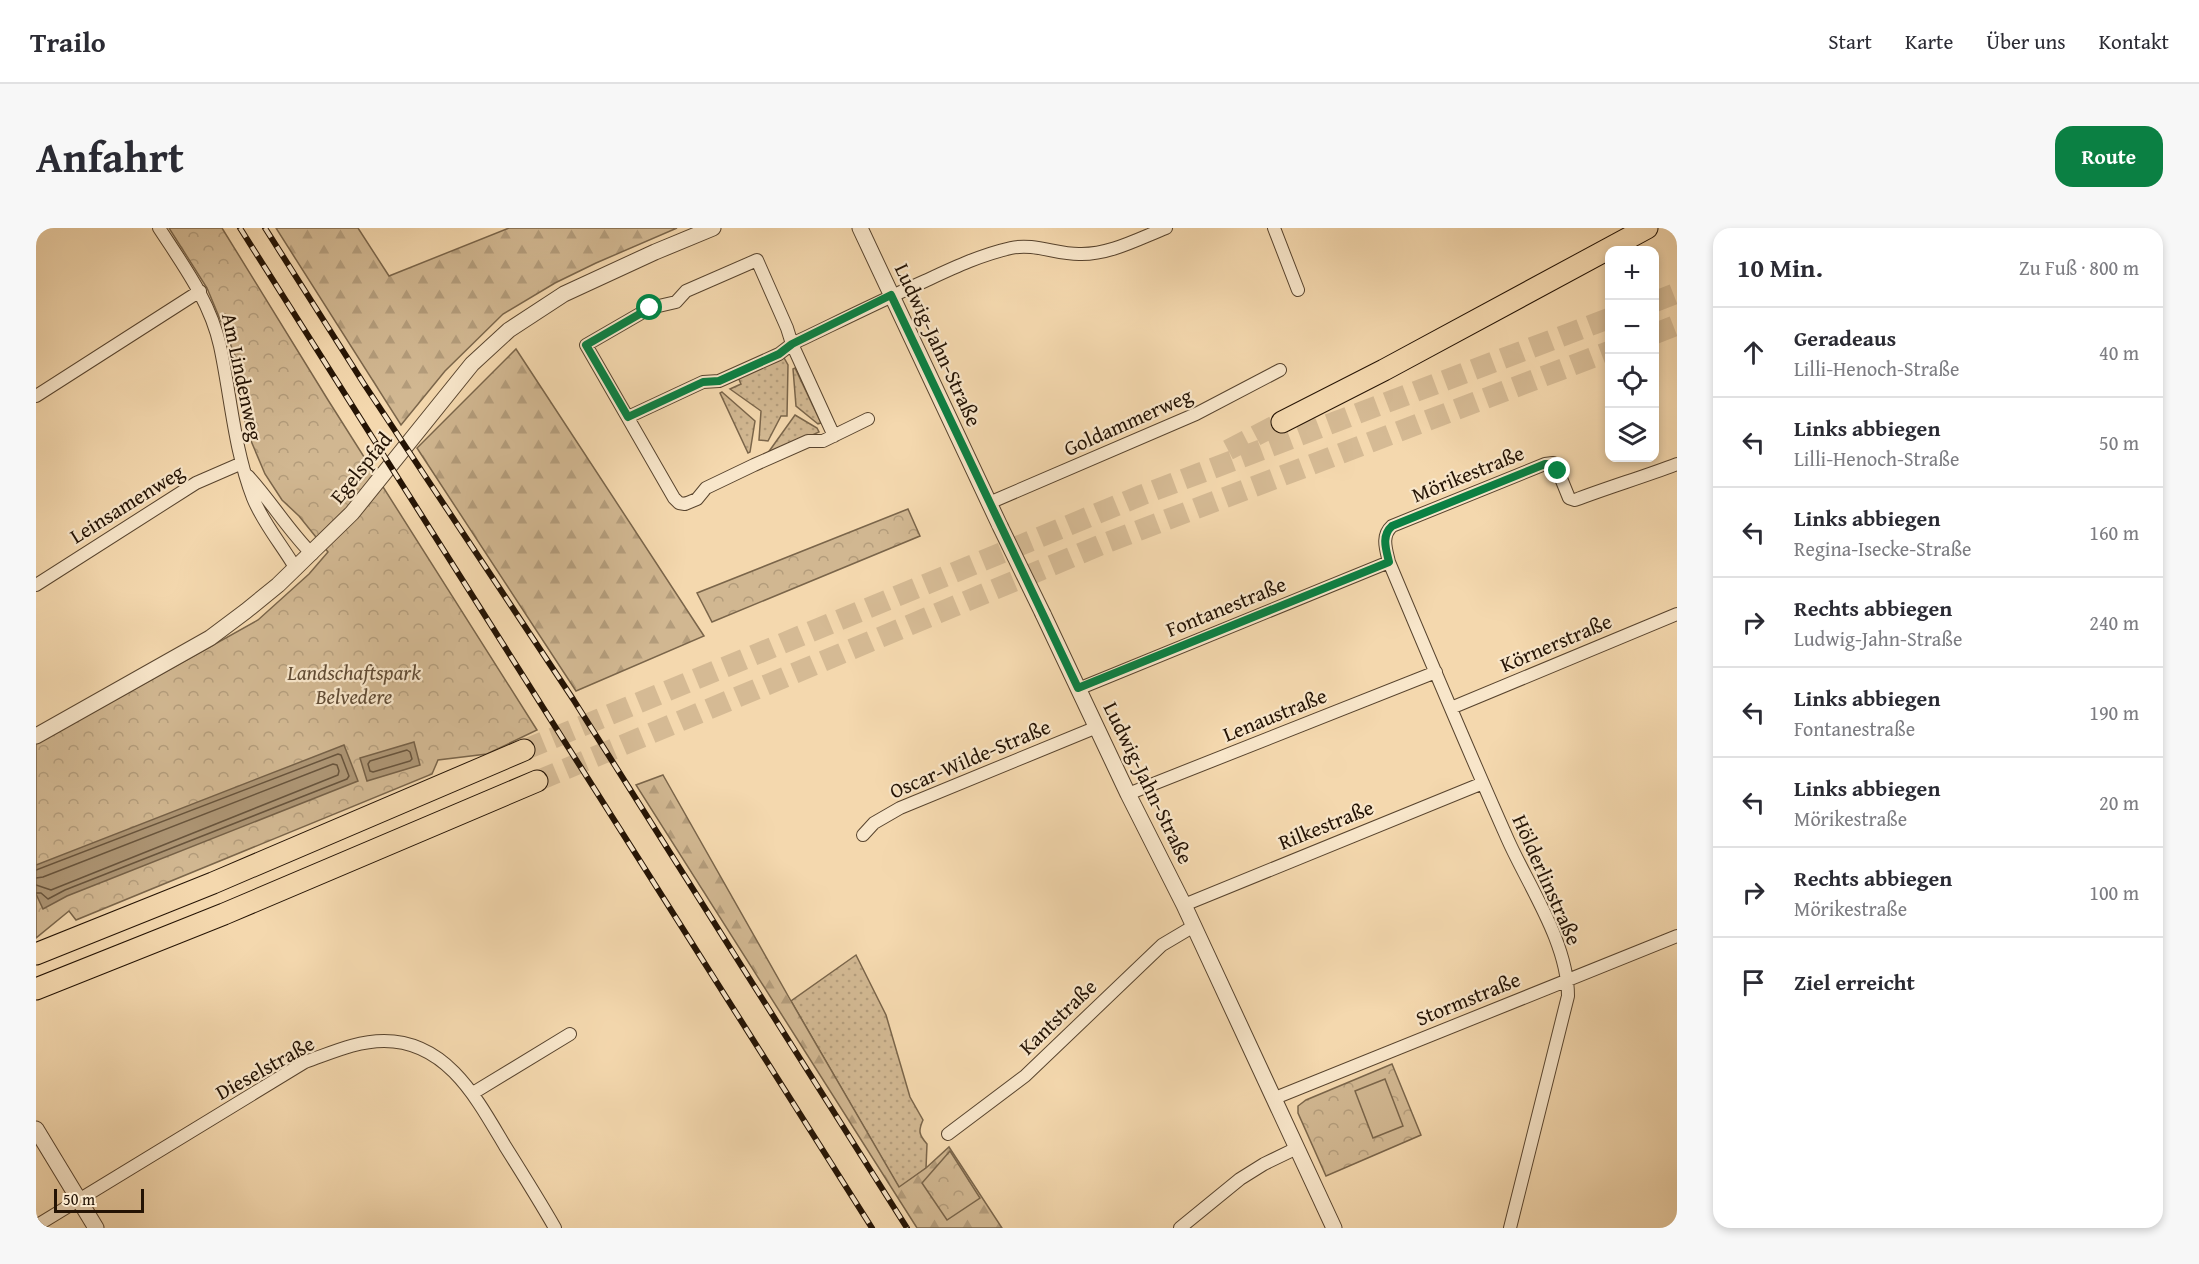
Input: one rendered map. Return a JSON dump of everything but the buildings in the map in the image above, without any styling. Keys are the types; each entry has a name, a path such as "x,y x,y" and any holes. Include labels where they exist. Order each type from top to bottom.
{"highway":[{"path":"1281,422 1384,370 1647,228"},
{"path":"36,954 213,883 524,750"},
{"path":"36,989 224,914 537,781"}],"street":[{"name":"Am Lindenweg","path":"159,228 200,291 220,344 242,463 253,498 296,569"},
{"name":"Egelspfad","path":"36,736 210,638 296,569 352,513 472,364 509,330 564,294 713,228"},
{"name":"Ludwig-Jahn-Straße","path":"860,228 1128,794 1194,926 1334,1228"},
{"path":"628,417 703,382 719,381 779,354 792,344 891,295 988,254 1014,247 1040,247 1075,254 1094,254 1117,248 1166,228"},
{"path":"1274,228 1298,290"},
{"path":"834,435 757,260 686,291 676,302 650,308 586,345 678,503 685,504 697,499 705,488 808,441 823,441 868,419"},
{"path":"36,396 200,291"},
{"name":"Goldammerweg","path":"989,503 1196,414 1280,370"},
{"name":"Leinsamenweg","path":"36,585 196,483 242,463"},
{"name":"Mörikestraße","path":"1389,562 1385,538 1392,526 1545,464 1553,464 1569,498 1575,500 1677,464"},
{"name":"Am Lindenweg","path":"247,476 262,491 297,539 312,554"},
{"name":"Hölderlinstraße","path":"1389,562 1483,783 1554,938 1568,979 1568,996 1510,1228"},
{"name":"Fontanestraße","path":"1078,688 1389,562"},
{"name":"Körnerstraße","path":"1451,708 1677,614"},
{"name":"Lenaustraße","path":"1128,794 1436,672"},
{"name":"Oscar-Wilde-Straße","path":"863,835 874,824 900,808 1097,727"},
{"name":"Rilkestraße","path":"1184,905 1483,783"},
{"name":"Kantstraße","path":"948,1134 1025,1076 1162,945 1194,926"},
{"name":"Stormstraße","path":"1275,1098 1677,936"},
{"path":"473,1093 570,1034"},
{"name":"Dieselstraße","path":"36,1226 305,1062 354,1045 384,1041 403,1043 427,1050 452,1069 473,1093 555,1228"},
{"path":"36,1129 96,1228"},
{"path":"1180,1228 1240,1179 1297,1148"}],"green space":[{"name":"Landschaftspark Belvedere","path":"169,228 222,228 537,730 487,754 438,760 432,774 76,920 69,911 36,938 36,744 258,620 309,574 328,552 299,516 282,500 265,474 246,429 237,360 207,288"},
{"path":"276,228 358,228 389,276 509,228 677,228 555,283 503,314 445,371 401,425"},
{"path":"516,349 704,636 576,691 417,448"},
{"path":"783,356 788,365 787,416 781,416 768,441 759,440 761,411 730,389 741,384 738,377"},
{"path":"795,368 821,423 818,424 796,406 793,369"},
{"path":"722,392 755,421 748,453 720,393"},
{"path":"795,415 817,428 819,432 765,457"},
{"path":"908,509 920,536 712,622 697,593"},
{"path":"663,775 899,1187 926,1168 949,1147 1002,1228 917,1228 636,785"},
{"path":"856,955 886,1015 910,1097 923,1120 920,1133 927,1144 926,1168 899,1188 791,1001"},
{"path":"1392,1064 1421,1135 1326,1176 1298,1113 1298,1106 1306,1100"},
{"path":"1385,1079 1403,1126 1373,1138 1355,1091"},
{"path":"950,1151 980,1198 947,1220 922,1183"}],"water":[{"path":"414,742 420,765 367,781 360,758"},
{"path":"344,745 358,781 67,896 43,909 36,894 36,865"}],"tunnel":[{"path":"1659,300 1677,293"},
{"path":"524,750 1142,495 1605,320"},
{"path":"1659,332 1677,325"},
{"path":"537,781 1103,544 1605,353"},
{"path":"1228,450 1282,422"}],"railway":[{"path":"240,228 872,1228"},
{"path":"265,228 364,384 573,699 907,1228"}],"route":[{"path":"650,308 586,345 628,417 703,382 719,381 779,354 792,344 891,295 1078,688 1389,562 1385,538 1392,526 1545,464 1553,464 1558,471"}]}
